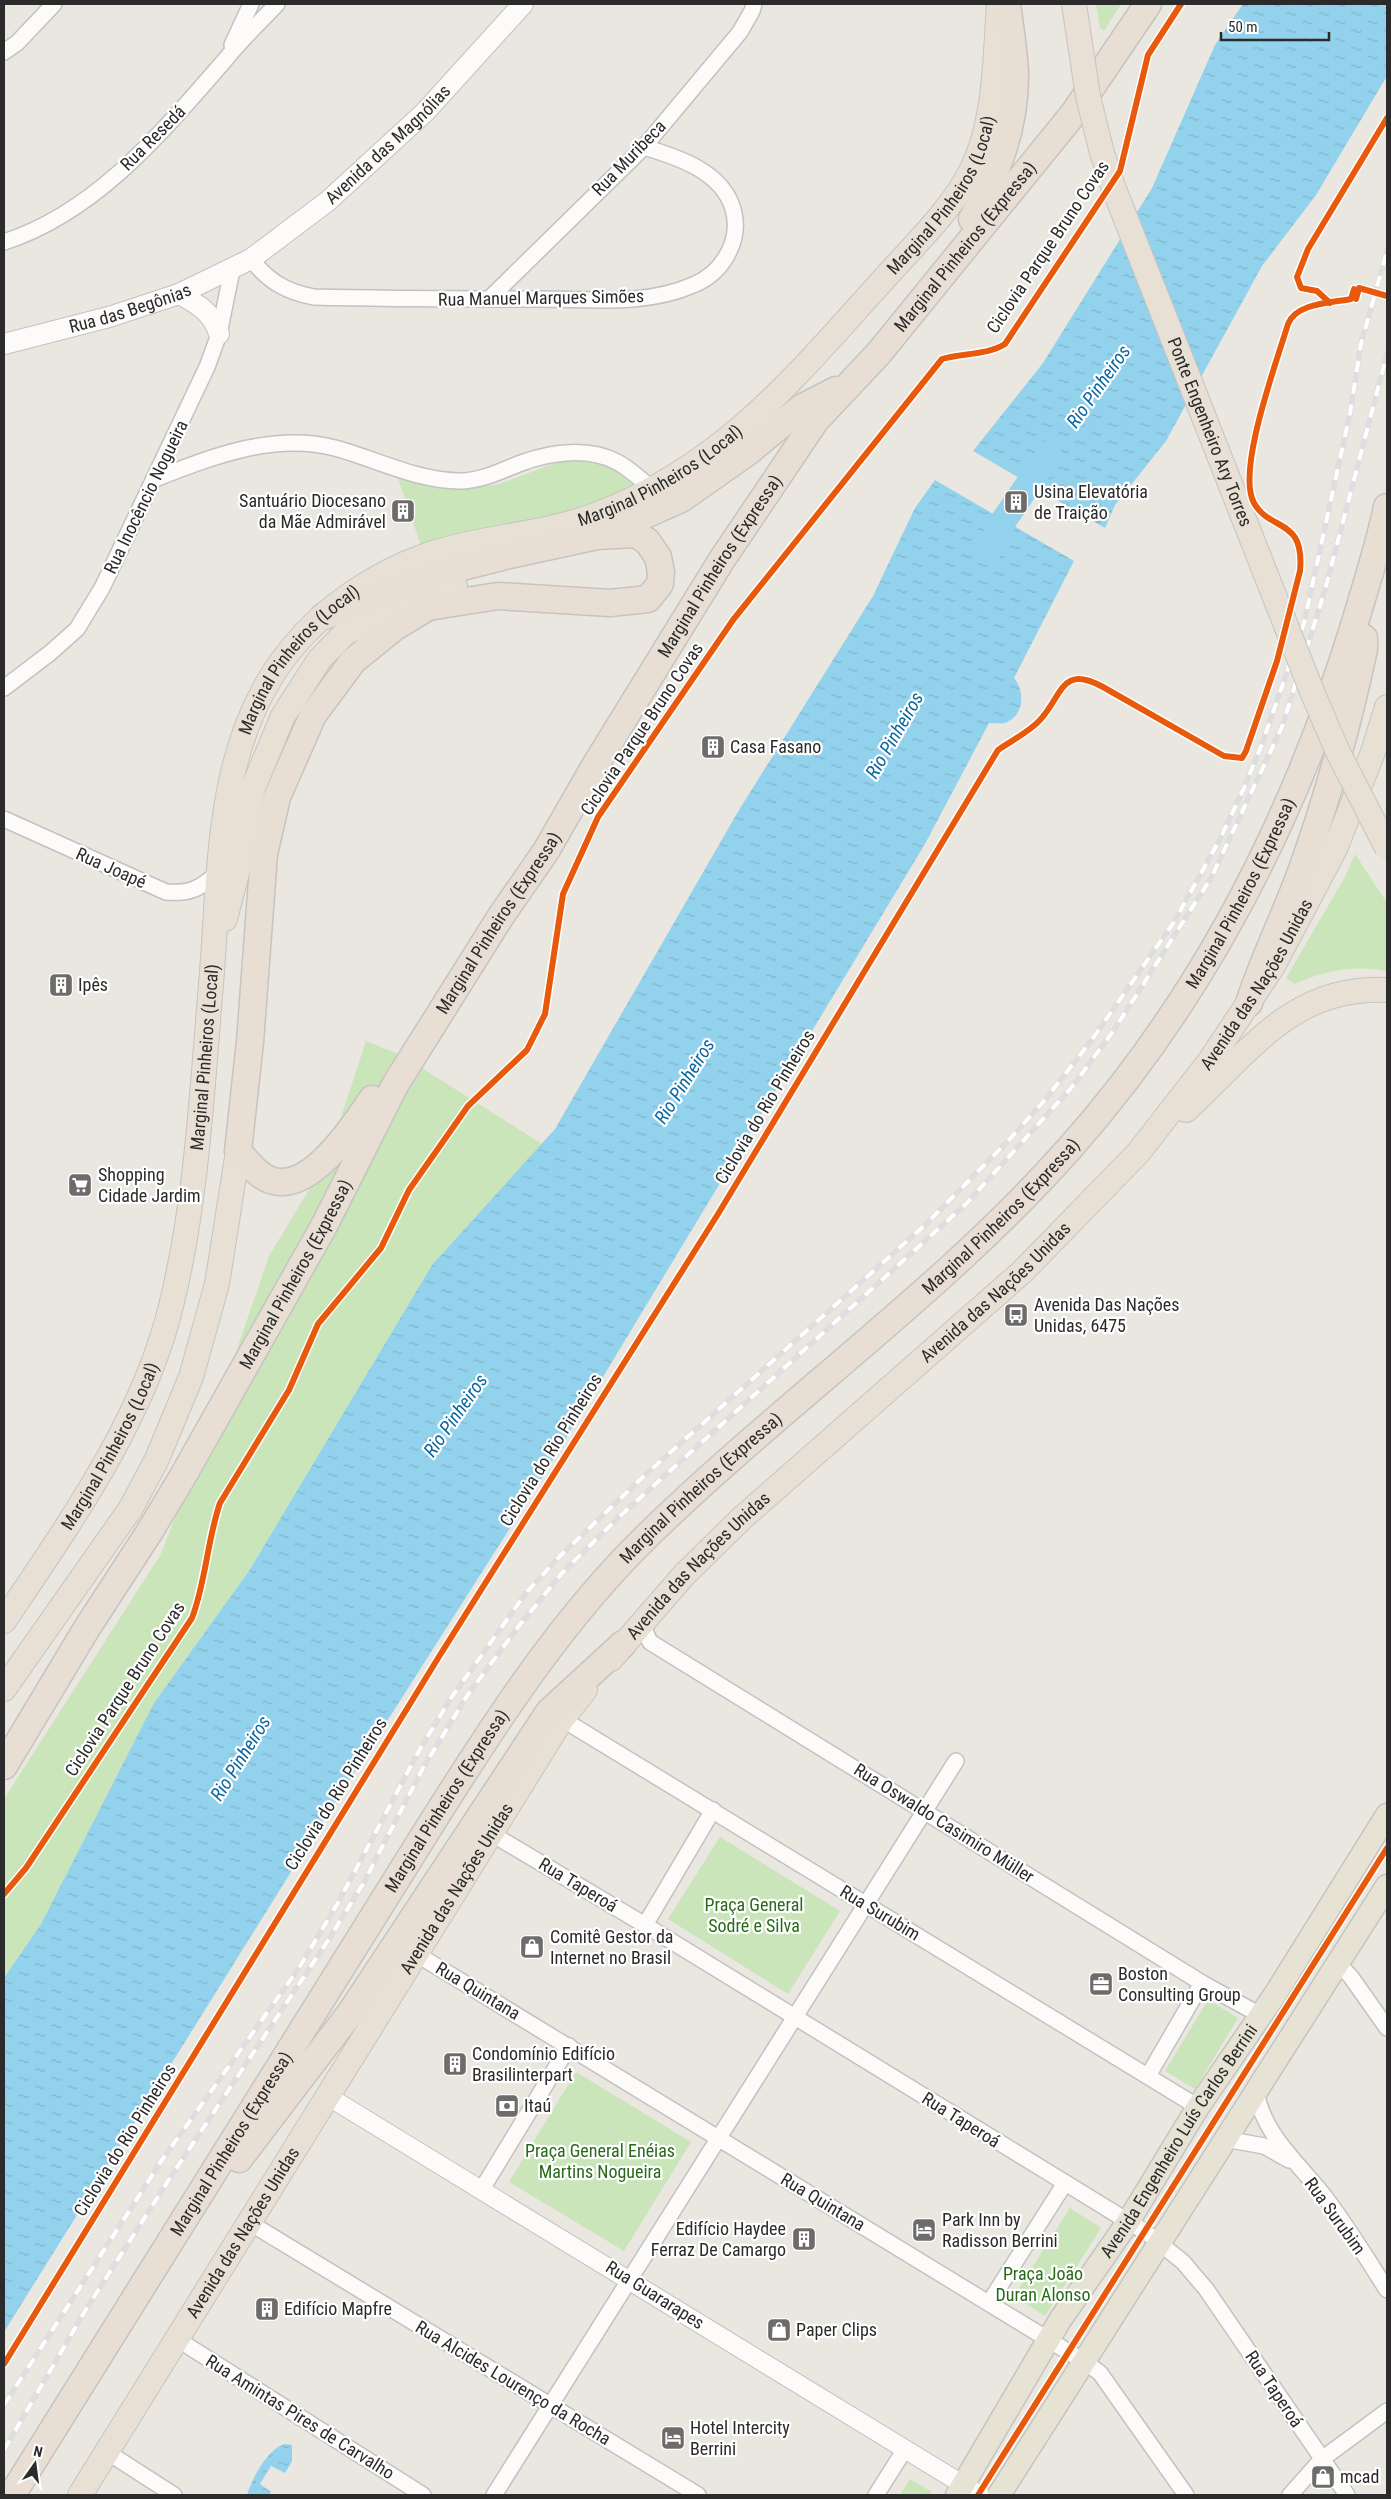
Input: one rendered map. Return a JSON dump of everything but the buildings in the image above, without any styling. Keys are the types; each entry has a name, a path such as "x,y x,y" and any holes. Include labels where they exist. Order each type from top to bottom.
{"highway":[{"name":"Marginal Pinheiros (Local)","path":"4,1621 101,1472 135,1405 171,1308 185,1243 194,1169 222,836 235,765 249,720 265,684 294,645 324,616 337,604 382,575 429,555 594,516 653,490 722,445 766,407 928,229 963,185 981,147 987,121 999,4"},
{"path":"944,271 984,197 1001,159 1009,128 1014,101 1015,72 1006,4"},
{"name":"Ponte Engenheiro Ary Torres","path":"1074,4 1088,96 1102,153 1114,189 1313,694 1337,750 1387,848"},
{"name":"Marginal Pinheiros (Expressa)","path":"4,1766 87,1628 174,1492 324,1226 395,1084 501,916 546,851 596,764 722,561 816,420 879,353 1074,113 1148,4"},
{"path":"597,536 681,499 748,452 801,408 849,385"},
{"name":"Marginal Pinheiros (Expressa)","path":"12,2495 489,1733 539,1662 591,1598 643,1540 730,1457 983,1238 1068,1151 1118,1091 1158,1036 1218,945 1270,844 1310,751 1341,667 1363,596 1387,507"},
{"path":"324,616 439,573 509,554 597,536 634,534 647,541 658,557 660,584 648,599 610,603 498,596 428,607"},
{"path":"4,1690 131,1508 157,1459 191,1377 218,1284 238,1151 250,1042 264,854 277,797 313,715 353,661 395,627 428,607 455,586"},
{"path":"212,971 239,866 253,788 283,716 320,660 345,633 428,593 455,586"},
{"path":"1249,1003 1263,961 1302,869 1350,717 1364,649 1363,596"},
{"name":"Avenida das Nações Unidas","path":"80,2495 418,1955 562,1719 623,1644 684,1575 741,1519 1022,1272 1138,1153 1209,1062 1278,957 1335,849 1373,752 1387,706"},
{"path":"1138,1153 1204,1094 1252,1045 1284,1018 1344,992 1363,989 1387,990"},
{"path":"238,1151 264,1177 280,1182 301,1178 348,1135 378,1090 423,1039"},
{"path":"171,2240 234,2164 351,2012 549,1712 623,1644"},
{"path":"20,2495 40,2451"}],"main road":[{"name":"Avenida das Magnólias","path":"251,260 328,201 425,112 517,7"},
{"name":"Rua das Begônias","path":"4,344 109,317 179,294 251,260"},
{"path":"179,294 196,303 215,321 218,334"},
{"name":"Avenida Engenheiro Luís Carlos Berrini","path":"967,2492 1048,2339 1128,2222 1198,2107 1260,2015 1387,1815"},
{"path":"998,2495 1085,2362 1387,1886"}],"street":[{"path":"4,52 17,43 54,4"},
{"path":"226,58 251,4"},
{"name":"Rua Resedá","path":"4,242 49,224 101,187 143,152 181,112 226,58 277,4"},
{"name":"Rua Muribeca","path":"489,299 644,147 740,32 754,4"},
{"name":"Rua Manuel Marques Simões","path":"251,260 264,276 277,285 295,294 314,297 624,299 661,296 694,285 713,274 730,249 735,216 729,198 698,167 644,147"},
{"name":"Rua Inocêncio Nogueira","path":"4,688 50,653 77,629 102,588 197,390 218,334 232,270"},
{"path":"155,479 226,454 271,443 300,442 334,448 390,466 434,477 464,481 491,475 527,461 554,454 580,452 603,456 618,462 653,490"},
{"name":"Rua Joapé","path":"4,819 166,892 182,894 194,890 218,873"},
{"name":"Rua Oswaldo Casimiro Müller","path":"646,1619 645,1631 650,1642 1202,1983 1260,2015"},
{"name":"Rua Surubim","path":"562,1719 1198,2107"},
{"path":"494,2495 956,1761"},
{"path":"645,1925 713,1810"},
{"name":"Rua Taperoá","path":"492,1834 795,2017 1128,2222 1160,2244 1183,2262 1206,2289 1347,2495"},
{"name":"Rua Quintana","path":"418,1955 1085,2362 1100,2373 1186,2495"},
{"path":"1338,1963 1351,1977 1387,2028"},
{"path":"1148,2076 1202,1983"},
{"path":"482,2189 569,2046"},
{"name":"Rua Surubim","path":"1256,2091 1257,2102 1266,2123 1299,2167 1328,2200 1387,2290"},
{"name":"Rua Guararapes","path":"329,2097 630,2279 905,2449 967,2492"},
{"name":"Rua Surubim","path":"1225,2139 1264,2146 1299,2167"},
{"path":"989,2303 1065,2183"},
{"name":"Rua Alcides Lourenço da Rocha","path":"250,2223 698,2495"},
{"name":"Rua Amintas Pires de Carvalho","path":"177,2339 423,2495"},
{"path":"1290,2495 1322,2459 1387,2411"},
{"path":"876,2495 905,2449"},
{"path":"107,2452 174,2495"}],"green space":[{"path":"1096,4 1121,4 1104,31 1100,28"},
{"path":"579,459 612,464 638,485 584,509 422,549 397,475 460,488 479,487 499,484 558,462"},
{"path":"1355,854 1387,903 1387,971 1375,969 1340,970 1317,975 1295,984 1286,978 1345,877"},
{"path":"366,1041 403,1056 542,1144 432,1265 249,1571 154,1703 41,1924 4,1978 4,1799 161,1554 212,1422 269,1256 327,1160"},
{"name":"Praça General Sodré e Silva","path":"720,1837 840,1911 788,1994 668,1919"},
{"path":"1208,2000 1238,2018 1195,2089 1165,2071"},
{"name":"Praça General Enéias Martins Nogueira","path":"576,2072 691,2142 624,2251 509,2182"},
{"name":"Praça João Duran Alonso","path":"1070,2208 1101,2228 1045,2316 1014,2296"},
{"path":"910,2479 932,2492 929,2495 900,2495"}],"water":[{"path":"1243,4 1387,4 1387,76 1316,195 1262,266 1166,441 1115,505 1105,528 973,451 1043,363 1152,188 1215,45"},
{"path":"935,480 1074,561 1014,678 1021,694 1018,712 1007,722 999,724 989,723 925,844 540,1481 291,1872 4,2332 4,1978 41,1924 154,1703 249,1571 432,1265 555,1129 739,810 873,596 915,508"},
{"path":"292,2445 292,2461 285,2473 271,2466 260,2484 271,2492 269,2495 247,2495 267,2457 279,2446"}],"waterway":[{"name":"Rio Pinheiros","path":"988,552 1004,520 1049,454"}],"railway":[{"path":"4,2405 162,2160 299,1968 339,1901 420,1749 451,1698 526,1593 560,1556 645,1475 925,1225 1007,1142 1044,1101 1091,1041 1174,922 1220,839 1244,788 1262,744 1304,623 1350,413 1361,344 1387,251"},
{"path":"4,2450 85,2311 363,1884 423,1768 467,1696 515,1631 562,1573 619,1517 966,1204 1072,1087 1114,1030 1211,878 1282,727 1325,590 1387,354"}],"cycle path":[{"name":"Ciclovia Parque Bruno Covas","path":"4,1894 26,1868 192,1618 197,1604 220,1503 289,1390 318,1324 381,1248 409,1190 468,1106 527,1050 545,1014 563,894 598,817 733,620 942,359 983,352 1005,344 1120,171 1148,55 1181,4"},
{"path":"1330,303 1317,291 1301,288 1297,277 1308,249 1387,118"},
{"name":"Ciclovia do Rio Pinheiros","path":"4,2364 440,1655 718,1214 998,750 1036,724 1064,686 1071,681 1079,679 1103,687 1224,756 1242,758 1277,661 1300,571 1300,554 1292,533 1261,512 1254,503 1250,488 1250,467 1260,415 1288,324 1292,317 1306,308 1351,299 1354,289 1356,299 1359,288 1387,296"},
{"path":"978,2495 1387,1848"}],"place":[{"name":"Usina Elevatória de Traição","path":"1016,502"},
{"name":"Santuário Diocesano da Mãe Admirável","path":"403,511"},
{"name":"Casa Fasano","path":"713,747"},
{"name":"Ipês","path":"61,985"},
{"name":"Shopping Cidade Jardim","path":"80,1185"},
{"name":"Avenida Das Nações Unidas, 6475","path":"1016,1315"},
{"name":"Comitê Gestor da Internet no Brasil","path":"532,1947"},
{"name":"Boston Consulting Group","path":"1101,1984"},
{"name":"Condomínio Edifício Brasilinterpart","path":"455,2064"},
{"name":"Itaú","path":"507,2106"},
{"name":"Park Inn by Radisson Berrini","path":"924,2230"},
{"name":"Edifício Haydee Ferraz De Camargo","path":"804,2239"},
{"name":"Edifício Mapfre","path":"267,2309"},
{"name":"Paper Clips","path":"779,2330"},
{"name":"Hotel Intercity Berrini","path":"673,2438"},
{"name":"mcad","path":"1323,2477"}]}
